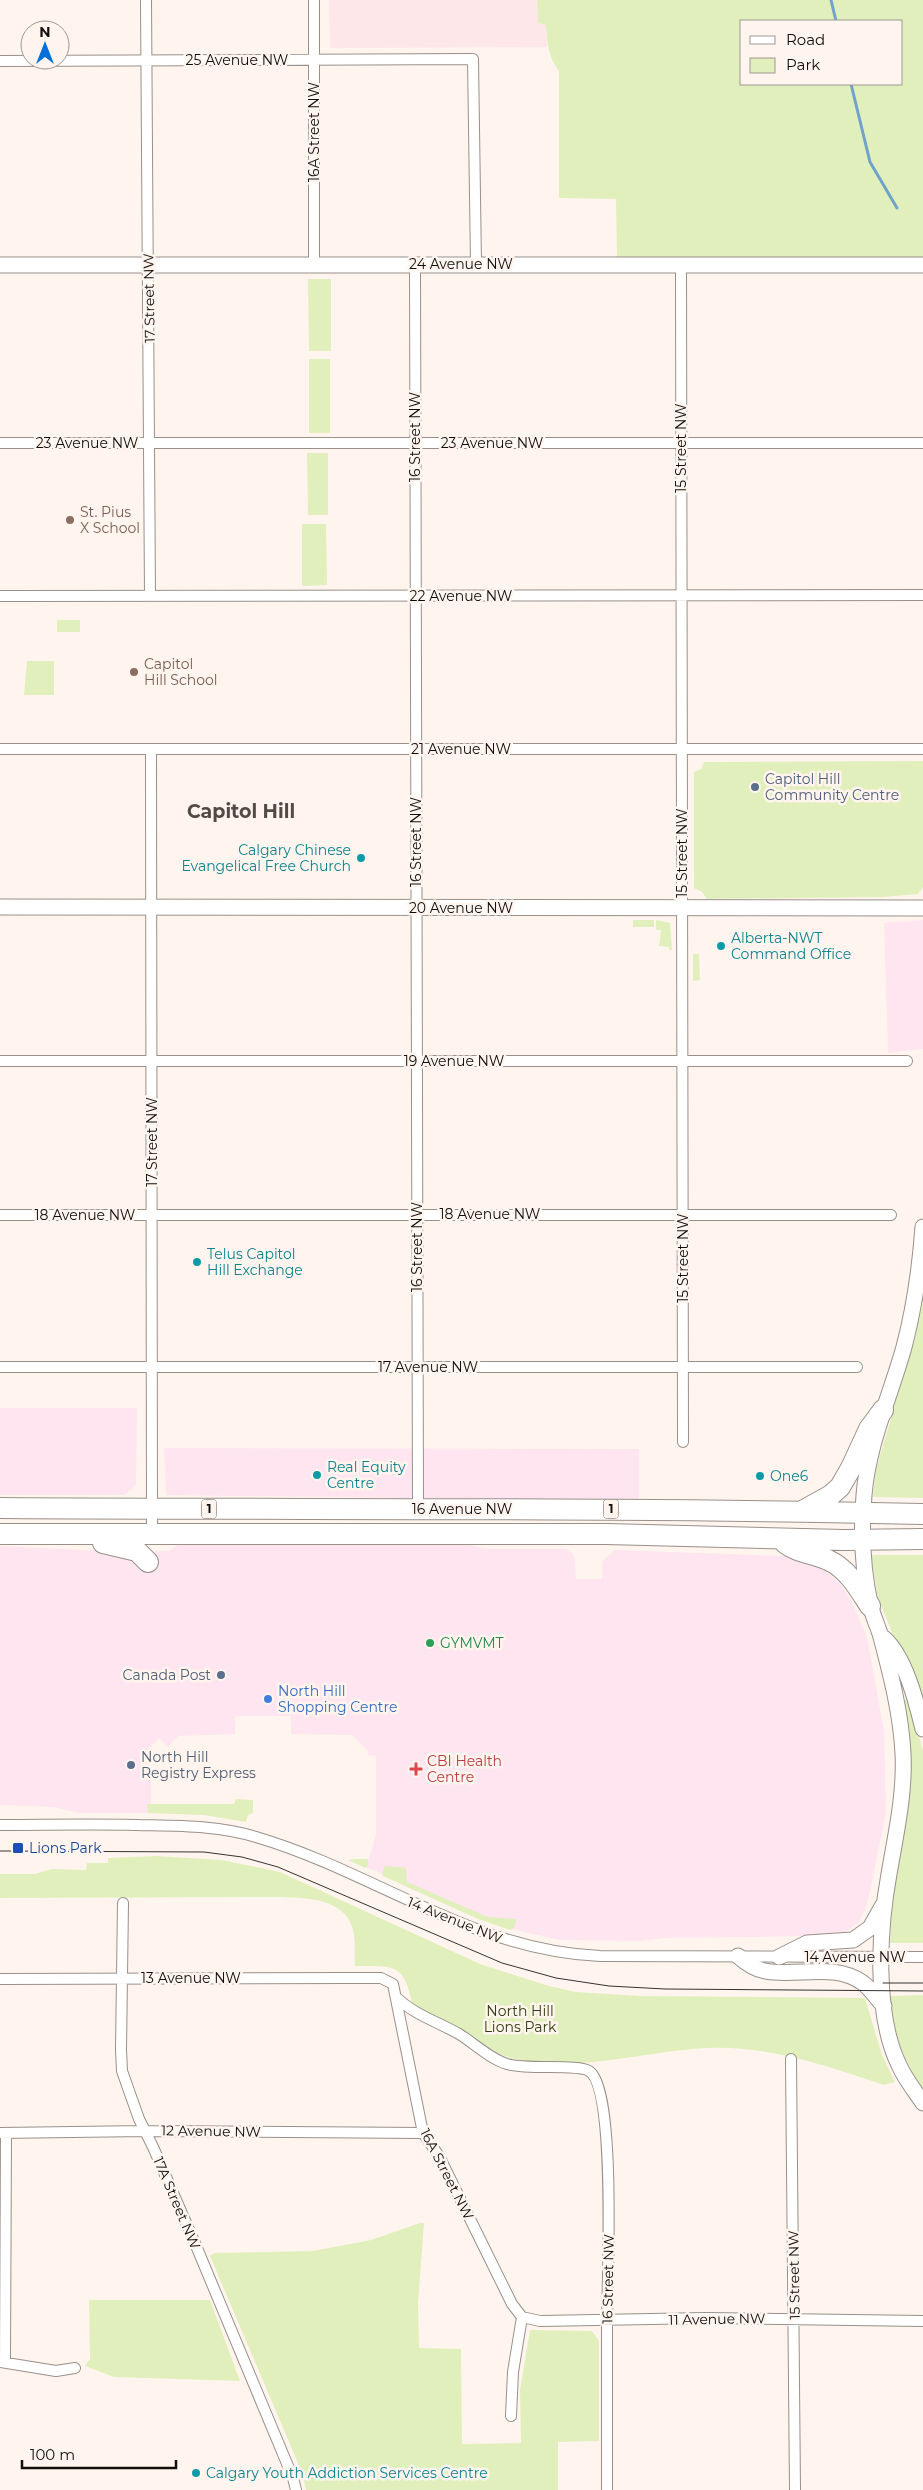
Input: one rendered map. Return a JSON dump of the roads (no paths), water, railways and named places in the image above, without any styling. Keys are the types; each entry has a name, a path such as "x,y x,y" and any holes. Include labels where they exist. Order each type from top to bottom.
{"highway":[{"path":"804,1510 831,1495 840,1487 852,1468 869,1429 883,1410"},
{"name":"16 Avenue NW","path":"0,1508 418,1510 589,1508 804,1510 913,1514"},
{"name":"16 Avenue NW","path":"0,1534 606,1534 780,1538 913,1538"},
{"path":"75,1535 91,1541 123,1546 137,1551 148,1562"},
{"path":"780,1538 798,1551 829,1561 839,1567 870,1606"}],"street":[{"name":"17 Street NW","path":"146,0 150,596"},
{"name":"16A Street NW","path":"314,0 314,263"},
{"name":"25 Avenue NW","path":"0,60 473,59 476,264"},
{"name":"24 Avenue NW","path":"0,265 314,263 923,264"},
{"name":"16 Street NW","path":"415,264 418,1510"},
{"name":"15 Street NW","path":"681,264 683,1442"},
{"name":"23 Avenue NW","path":"0,443 923,443"},
{"name":"22 Avenue NW","path":"0,596 923,595"},
{"name":"21 Avenue NW","path":"0,749 923,749"},
{"name":"17 Street NW","path":"151,749 152,1535"},
{"name":"20 Avenue NW","path":"0,907 923,908"},
{"name":"19 Avenue NW","path":"0,1061 907,1061"},
{"name":"18 Avenue NW","path":"0,1215 891,1215"},
{"path":"923,1227 920,1264 904,1347 883,1410 866,1473 862,1539 862,1552 870,1606 881,1635 894,1687 903,1753 899,1820 885,1902 882,1957 884,2006 892,2047 899,2066 923,2104"},
{"name":"17 Avenue NW","path":"0,1367 857,1367"},
{"path":"881,1635 894,1647 917,1703 923,1729"},
{"name":"14 Avenue NW","path":"0,1825 171,1825 226,1830 285,1847 465,1927 530,1947 583,1956 923,1957"},
{"path":"779,1957 807,1943 853,1940 870,1928 885,1902"},
{"name":"17A Street NW","path":"123,1903 121,1979 122,2071 145,2131 193,2238 293,2478 296,2490"},
{"path":"738,1956 749,1965 765,1971 829,1972 851,1977 863,1983 884,2006"},
{"name":"16A Street NW","path":"381,1978 392,1984 397,1998 423,2133 439,2156 512,2304 522,2317"},
{"name":"13 Avenue NW","path":"0,1979 381,1978"},
{"name":"16 Street NW","path":"397,1998 408,2009 458,2034 507,2064 589,2071 597,2080 607,2157 609,2200 607,2490"},
{"name":"15 Street NW","path":"792,2059 795,2490"},
{"name":"12 Avenue NW","path":"3,2133 145,2131 423,2133"},
{"path":"3,2133 3,2361 56,2371 75,2368"},
{"path":"511,2416 513,2372 522,2317"},
{"name":"11 Avenue NW","path":"522,2317 540,2321 794,2318 923,2321"}],"waterway":[{"path":"831,0 836,20"},
{"path":"851,85 870,162 897,208"}],"tram line":[{"path":"0,1851 204,1852 242,1857 278,1867 502,1963 556,1978 609,1986 665,1989 923,1991"},
{"path":"883,1983 923,1983"}],"place":[{"name":"St. Pius X School","path":"70,520"},
{"name":"Capitol Hill School","path":"134,672"},
{"name":"Capitol Hill Community Centre","path":"755,787"},
{"name":"Calgary Chinese Evangelical Free Church","path":"361,858"},
{"name":"Alberta-NWT Command Office","path":"721,946"},
{"name":"Telus Capitol Hill Exchange","path":"197,1262"},
{"name":"Real Equity Centre","path":"317,1475"},
{"name":"One6","path":"760,1476"},
{"name":"GYMVMT","path":"430,1643"},
{"name":"Canada Post","path":"221,1675"},
{"name":"North Hill Shopping Centre","path":"268,1699"},
{"name":"North Hill Registry Express","path":"131,1765"},
{"name":"CBI Health Centre","path":"416,1769"},
{"name":"Lions Park","path":"18,1848"},
{"name":"Calgary Youth Addiction Services Centre","path":"196,2473"}],"district":[{"name":"Capitol Hill","path":"241,811"}],"park label":[{"name":"North Hill Lions Park","path":"520,2019"}]}
